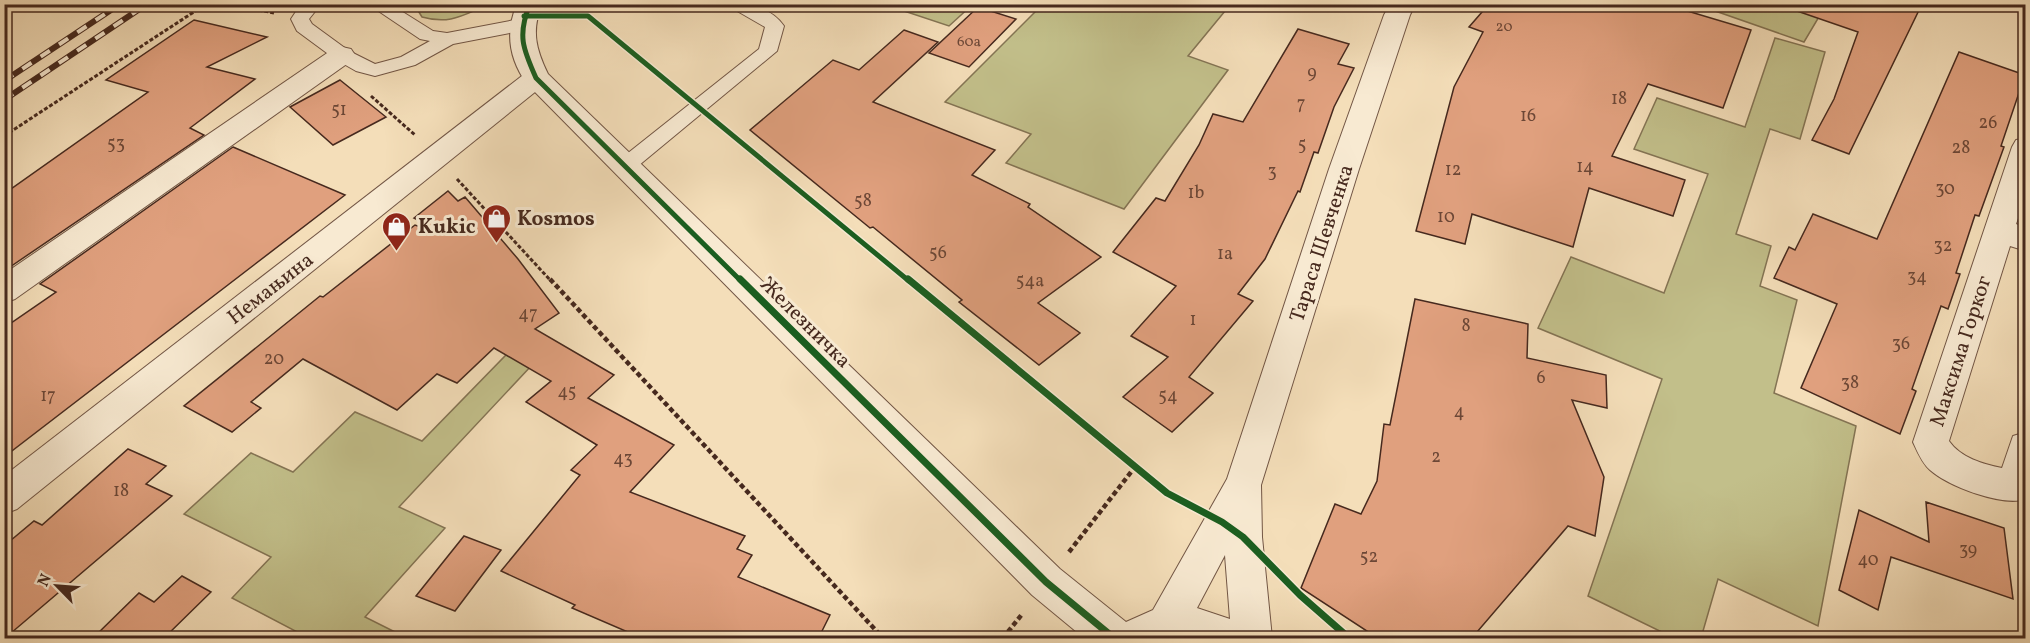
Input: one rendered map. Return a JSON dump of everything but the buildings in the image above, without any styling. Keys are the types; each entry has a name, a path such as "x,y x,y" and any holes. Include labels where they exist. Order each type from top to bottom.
{"street":[{"name":"Тараса Шевченка","path":"1151,632 1244,483 1344,169 1397,15 1403,4"},
{"name":"Железничка","path":"525,15 525,53 536,78 1046,582 1114,639"},
{"path":"4,291 335,60"},
{"name":"Немањина","path":"4,498 536,78"},
{"name":"Максима Горког","path":"2025,147 2012,235 1931,442 1944,461 1996,484 2016,486 2025,447"},
{"name":"Тараса Шевченка","path":"1244,483 1243,537 1252,639"},
{"path":"1151,632 1189,625 1214,631 1227,639"}],"lane":[{"path":"312,4 302,13 300,19 304,27 335,60 363,67 386,69 408,61 447,39 525,15"},
{"path":"377,4 428,35 447,39"},
{"path":"625,166 768,51 775,26 762,16 734,4"}],"path":[{"path":"4,136 206,4"},
{"path":"335,60 347,74 437,155 883,639"},
{"path":"1126,460 1143,474"}],"shaded area":[{"path":"417,4 488,5 456,18 441,20 422,17"},
{"path":"886,5 972,5 949,26"},
{"path":"1042,5 1230,5 1188,56 1228,70 1124,209 1006,163 1031,134 945,102"},
{"path":"1698,5 1826,5 1804,42"},
{"path":"1775,38 1825,52 1800,139 1770,129 1736,234 1771,246 1760,286 1797,300 1774,393 1856,426 1818,626 1718,579 1701,638 1674,638 1588,596 1662,379 1538,328 1571,257 1664,293 1708,174 1634,149 1657,98 1745,127"},
{"path":"506,355 532,365 399,507 445,528 365,617 407,638 304,638 305,636 232,598 271,557 184,514 251,453 293,472 355,412 422,441"}],"railway":[{"path":"4,81 120,4"},
{"path":"4,100 147,4"}],"cycle path":[{"path":"530,4 521,34 524,50 536,78 1046,582 1114,638"},
{"path":"524,16 588,16 1167,493 1222,522 1243,537 1300,595 1349,638"}],"place":[{"name":"Kosmos","path":"496,244"},
{"name":"Kukic","path":"397,252"}]}
